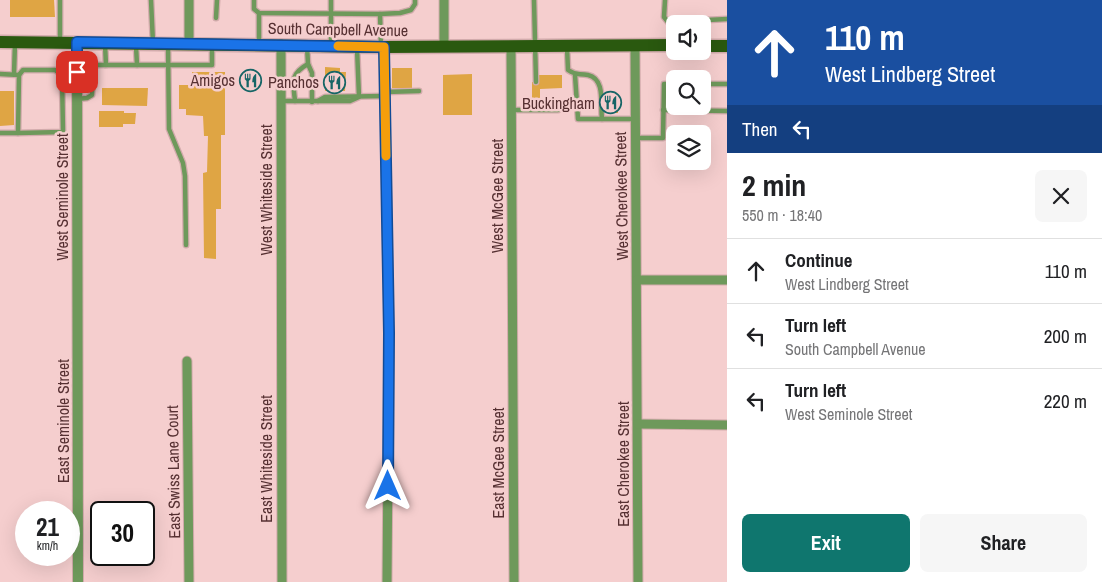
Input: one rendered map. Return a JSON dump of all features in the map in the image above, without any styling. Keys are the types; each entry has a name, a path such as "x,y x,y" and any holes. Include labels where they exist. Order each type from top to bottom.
{"main road":[{"name":"South Campbell Avenue","path":"0,42 281,44 383,47 666,45"},
{"path":"711,46 727,46"}],"street":[{"path":"189,0 189,43"},
{"path":"444,0 444,47"},
{"name":"West Seminole Street","path":"77,42 78,351"},
{"name":"West Whiteside Street","path":"281,44 281,336"},
{"name":"West Cherokee Street","path":"634,45 638,346"},
{"path":"383,47 389,333 387,582"},
{"name":"West McGee Street","path":"510,47 513,344"},
{"path":"637,280 727,280"},
{"name":"East Whiteside Street","path":"281,336 282,582"},
{"name":"East McGee Street","path":"513,344 514,582"},
{"name":"East Cherokee Street","path":"638,346 638,582"},
{"name":"East Seminole Street","path":"78,351 78,582"},
{"name":"East Swiss Lane Court","path":"187,361 189,582"},
{"path":"638,424 727,425"}],"lane":[{"path":"60,0 60,42"},
{"path":"151,0 154,43"},
{"path":"216,18 217,0"},
{"path":"254,0 254,9 259,13 331,14 400,13 411,10 415,0"},
{"path":"331,0 331,46"},
{"path":"534,0 536,82"},
{"path":"665,0 664,17 666,20"},
{"path":"259,13 259,44"},
{"path":"380,14 383,47"},
{"path":"711,21 727,19"},
{"path":"14,42 17,74 18,133"},
{"path":"105,42 106,65"},
{"path":"136,43 137,65"},
{"path":"168,43 169,129 183,163 185,176 186,245"},
{"path":"77,99 87,98 92,95 93,69 96,65 212,65 212,44"},
{"path":"307,45 308,64 312,73 315,102"},
{"path":"357,46 358,97"},
{"path":"567,46 568,70 575,74 590,75 597,81 602,94 602,119"},
{"path":"295,101 294,79 298,70 308,64"},
{"path":"0,74 17,74 23,70 55,70 62,75 63,132"},
{"path":"575,74 578,119 635,119"},
{"path":"636,138 664,138 664,84 666,84"},
{"path":"711,84 727,84"},
{"path":"281,101 350,102 358,97 419,91"},
{"path":"535,110 536,104"},
{"path":"511,110 558,110"},
{"path":"664,110 727,111"},
{"path":"0,133 77,132"}],"building":[{"path":"10,0 54,0 55,17 10,17"},
{"name":"Panchos","path":"325,67 340,68 340,72 346,72 345,91 325,91"},
{"path":"392,68 412,68 412,88 392,88"},
{"path":"192,72 225,72 225,135 221,135 221,209 216,209 216,259 204,258 203,173 207,172 208,136 204,136 203,116 186,115 186,109 179,109 179,85 192,85"},
{"path":"472,74 472,115 443,115 443,75"},
{"path":"539,75 562,75 562,88 540,89 540,104 532,104 532,82 539,82"},
{"path":"102,88 148,88 147,106 102,105"},
{"path":"0,91 14,91 14,125 0,126"},
{"path":"606,96 618,96 618,113 606,113"},
{"path":"99,111 136,113 135,124 123,124 123,127 99,127"}],"slow traffic":[{"path":"338,46 384,47 386,156"}],"place":[{"name":"Amigos","path":"251,80"},
{"name":"Panchos","path":"335,82"},
{"name":"Buckingham","path":"611,103"}],"route":[{"path":"77,72 77,42 384,47 389,333 388,486"}]}
